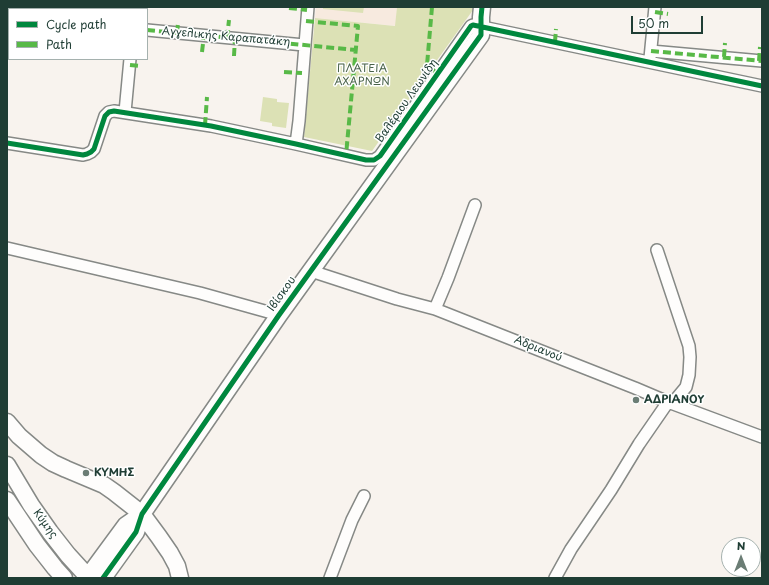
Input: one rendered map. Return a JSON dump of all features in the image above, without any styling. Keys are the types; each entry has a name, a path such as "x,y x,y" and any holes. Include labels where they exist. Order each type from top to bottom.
{"street":[{"path":"296,144 308,7"},
{"name":"Ιβίσκου","path":"92,578 126,525 142,514 311,270 481,35 482,7"},
{"path":"649,62 655,7"},
{"name":"Βαλέριου Λεωνίδη","path":"7,144 83,155 87,154 94,149 105,116 109,112 114,111 205,125 366,160 374,160 380,156 471,26 481,26"},
{"path":"481,26 762,86"},
{"name":"Αγγελικής Καραπατάκη","path":"148,30 304,45"},
{"path":"651,51 762,61"},
{"path":"125,112 130,60"},
{"path":"435,309 475,206"},
{"path":"7,248 200,293 280,315"},
{"path":"555,578 571,549 611,490 638,444 668,402 676,400 686,387 689,375 689,346 657,250"},
{"name":"Αδριανού","path":"311,270 435,309 668,402 762,437"},
{"path":"7,422 19,436 41,455 53,463 104,485 142,514 170,553 177,566 180,578"},
{"name":"Κύμης","path":"7,465 31,505 50,532 68,555 92,578"},
{"path":"330,578 352,520 364,496"},
{"name":"Κύμης","path":"7,500 37,544 64,578"}],"shaded area":[{"path":"316,7 397,7 396,26 315,18"}],"green space":[{"path":"323,7 364,7 363,13 323,9"},
{"name":"ΠΛΑΤΕΙΑ ΑΧΑΡΝΩΝ","path":"397,7 473,7 473,10 372,151 304,137 315,18 395,26"},
{"path":"263,97 277,99 277,102 289,103 286,128 272,126 272,123 260,121"}],"marked path":[{"path":"432,7 427,65 438,74"},
{"path":"289,8 307,10"},
{"path":"655,12 668,14"},
{"path":"227,38 229,20"},
{"path":"306,21 358,26 346,155"},
{"path":"177,33 178,23"},
{"path":"555,42 556,29"},
{"path":"148,30 356,50"},
{"path":"202,52 204,35"},
{"path":"234,56 235,38"},
{"path":"724,57 725,43"},
{"path":"759,61 760,47"},
{"path":"651,51 762,61"},
{"path":"130,65 141,66"},
{"path":"284,72 302,73"},
{"path":"205,125 207,97"}],"cycle path":[{"path":"103,578 136,532 142,514 279,315 481,35 482,7"},
{"path":"7,143 83,155 87,154 94,149 105,116 109,112 114,111 211,126 366,160 374,160 380,156 473,25 762,86"}],"place":[{"name":"ΑΔΡΙΑΝΟΥ","path":"636,400"},
{"name":"ΚΥΜΗΣ","path":"86,473"}]}
